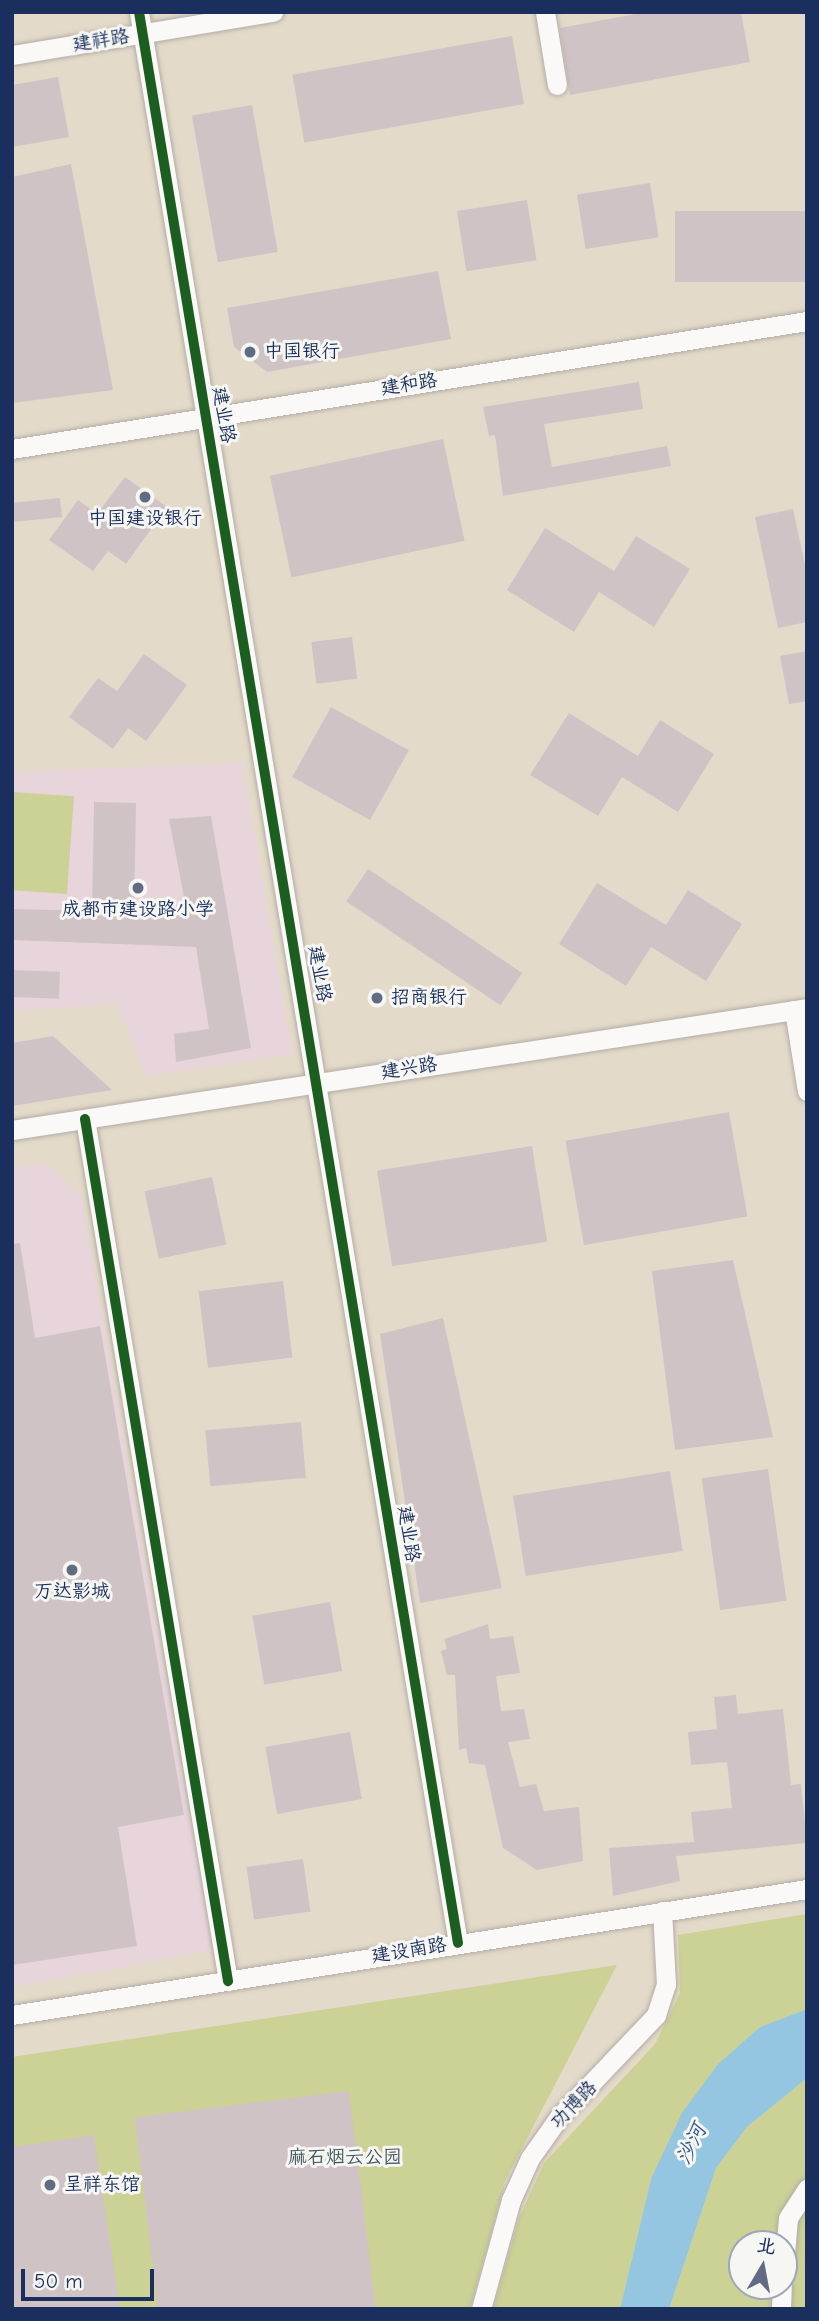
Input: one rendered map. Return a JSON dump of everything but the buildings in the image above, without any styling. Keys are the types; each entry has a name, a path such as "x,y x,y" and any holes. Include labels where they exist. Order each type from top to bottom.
{"street":[{"name":"建业路","path":"139,12 205,417 320,1083 458,1943"},
{"name":"建祥路","path":"12,55 273,12"},
{"path":"549,13 557,85"},
{"name":"建和路","path":"12,449 807,321"},
{"path":"801,1009 807,1091"},
{"name":"建兴路","path":"12,1130 801,1009"},
{"path":"85,1119 228,1981"},
{"name":"建设南路","path":"12,2015 807,1889"},
{"name":"功博路","path":"481,2309 511,2200 530,2158 559,2117 656,2015 666,1984 662,1911"},
{"path":"787,2230 788,2218 807,2189"}],"shaded area":[{"name":"成都市建设路小学","path":"242,763 292,1054 146,1076 117,1004 12,1011 12,772"},
{"path":"46,1163 81,1195 213,1950 12,1987 12,1168"}],"green space":[{"path":"12,792 74,796 67,894 12,890"},
{"path":"807,1914 807,2009 760,2027 718,2064 651,2179 620,2309 493,2309 519,2218 544,2163 655,2044 680,1993 678,1935"},
{"name":"麻石烟云公园","path":"617,1965 489,2212 505,2183 470,2309 12,2309 12,2057"},
{"path":"807,2078 807,2309 669,2309 716,2168 747,2127"}],"water":[{"name":"沙河","path":"807,2009 807,2078 747,2127 716,2168 669,2309 620,2309 651,2179 682,2113 718,2064 760,2027"}],"cycle path":[{"path":"139,12 458,1943"},
{"path":"85,1119 228,1981"}],"place":[{"name":"中国银行","path":"250,352"},
{"name":"中国建设银行","path":"145,497"},
{"name":"成都市建设路小学","path":"138,888"},
{"name":"招商银行","path":"377,998"},
{"name":"万达影城","path":"72,1570"},
{"name":"呈祥东馆","path":"50,2185"}]}
